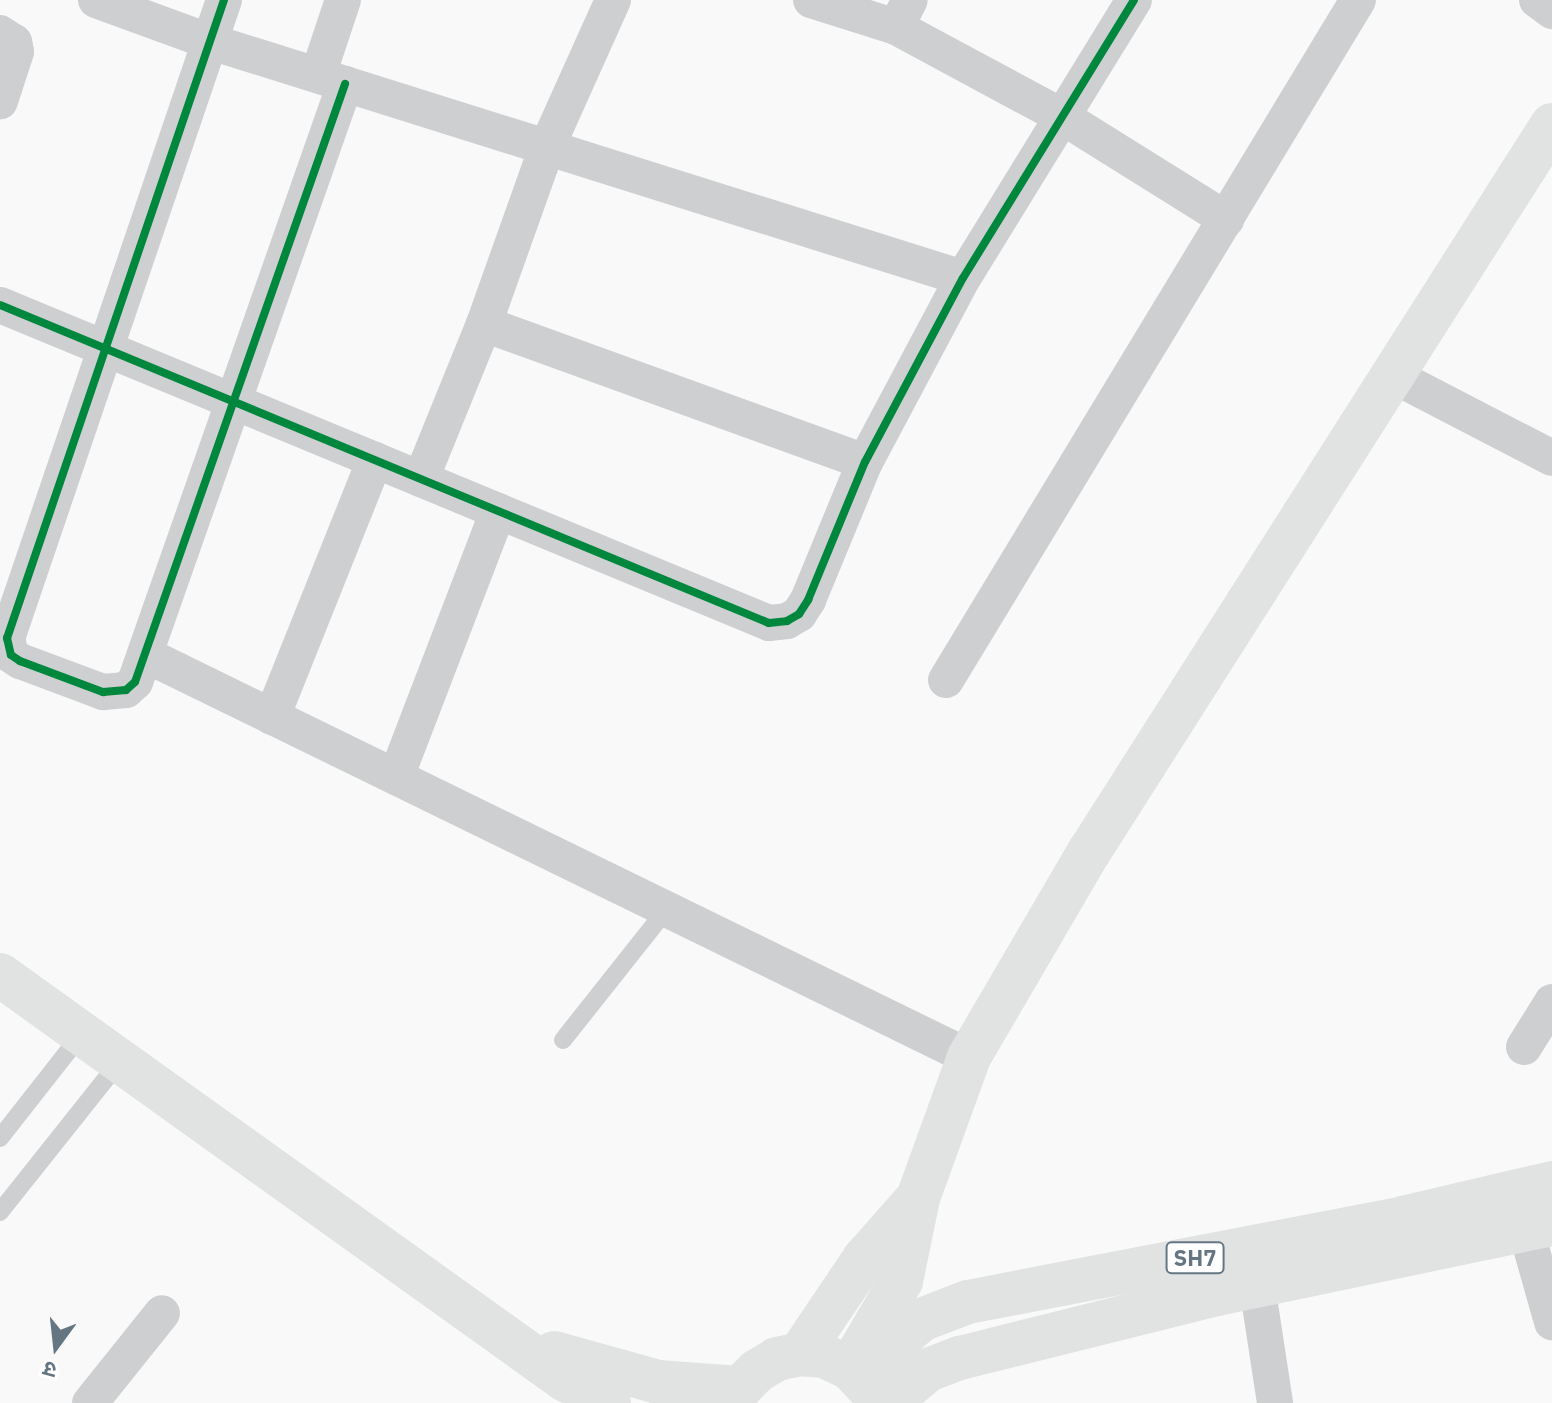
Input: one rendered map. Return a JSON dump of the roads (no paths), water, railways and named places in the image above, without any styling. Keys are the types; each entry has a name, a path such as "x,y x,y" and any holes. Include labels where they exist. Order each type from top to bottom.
{"street":[{"path":"96,0 208,41 963,278"},
{"path":"224,0 7,638 8,648 20,661 103,692 126,690 135,682 234,402 332,80 343,0"},
{"path":"421,479 484,324 547,147 613,0"},
{"path":"811,0 903,14 1226,219"},
{"path":"0,305 769,623 787,621 799,614 808,600 865,462 963,278 1134,0"},
{"path":"946,680 1358,0"},
{"path":"1537,0 1552,11"},
{"path":"0,33 14,42 16,52 0,101"},
{"path":"517,1343 658,1382 737,1395 757,1371 777,1359 800,1354 824,1356 862,1382 901,1281 918,1198 969,1057 1089,852 1552,126"},
{"path":"484,324 865,462"},
{"path":"1394,376 1552,458"},
{"path":"272,717 375,460"},
{"path":"396,777 498,511"},
{"path":"146,655 969,1057"},
{"path":"0,975 80,1036 120,1061 564,1379 609,1403"},
{"path":"1524,1047 1552,1002"},
{"name":"SH7","path":"862,1382 921,1320 968,1302 1403,1218 1552,1183"},
{"path":"800,1354 864,1259 918,1198"},
{"path":"1539,1227 1552,1322"},
{"name":"SH7","path":"896,1403 898,1395 928,1370 1257,1285 1539,1227"},
{"path":"1144,1268 1154,1310"},
{"path":"1257,1285 1275,1403"},
{"path":"90,1403 162,1313"}],"lane":[{"path":"563,1040 667,909"},
{"path":"0,1138 80,1036"},
{"path":"0,1212 120,1061"}]}
